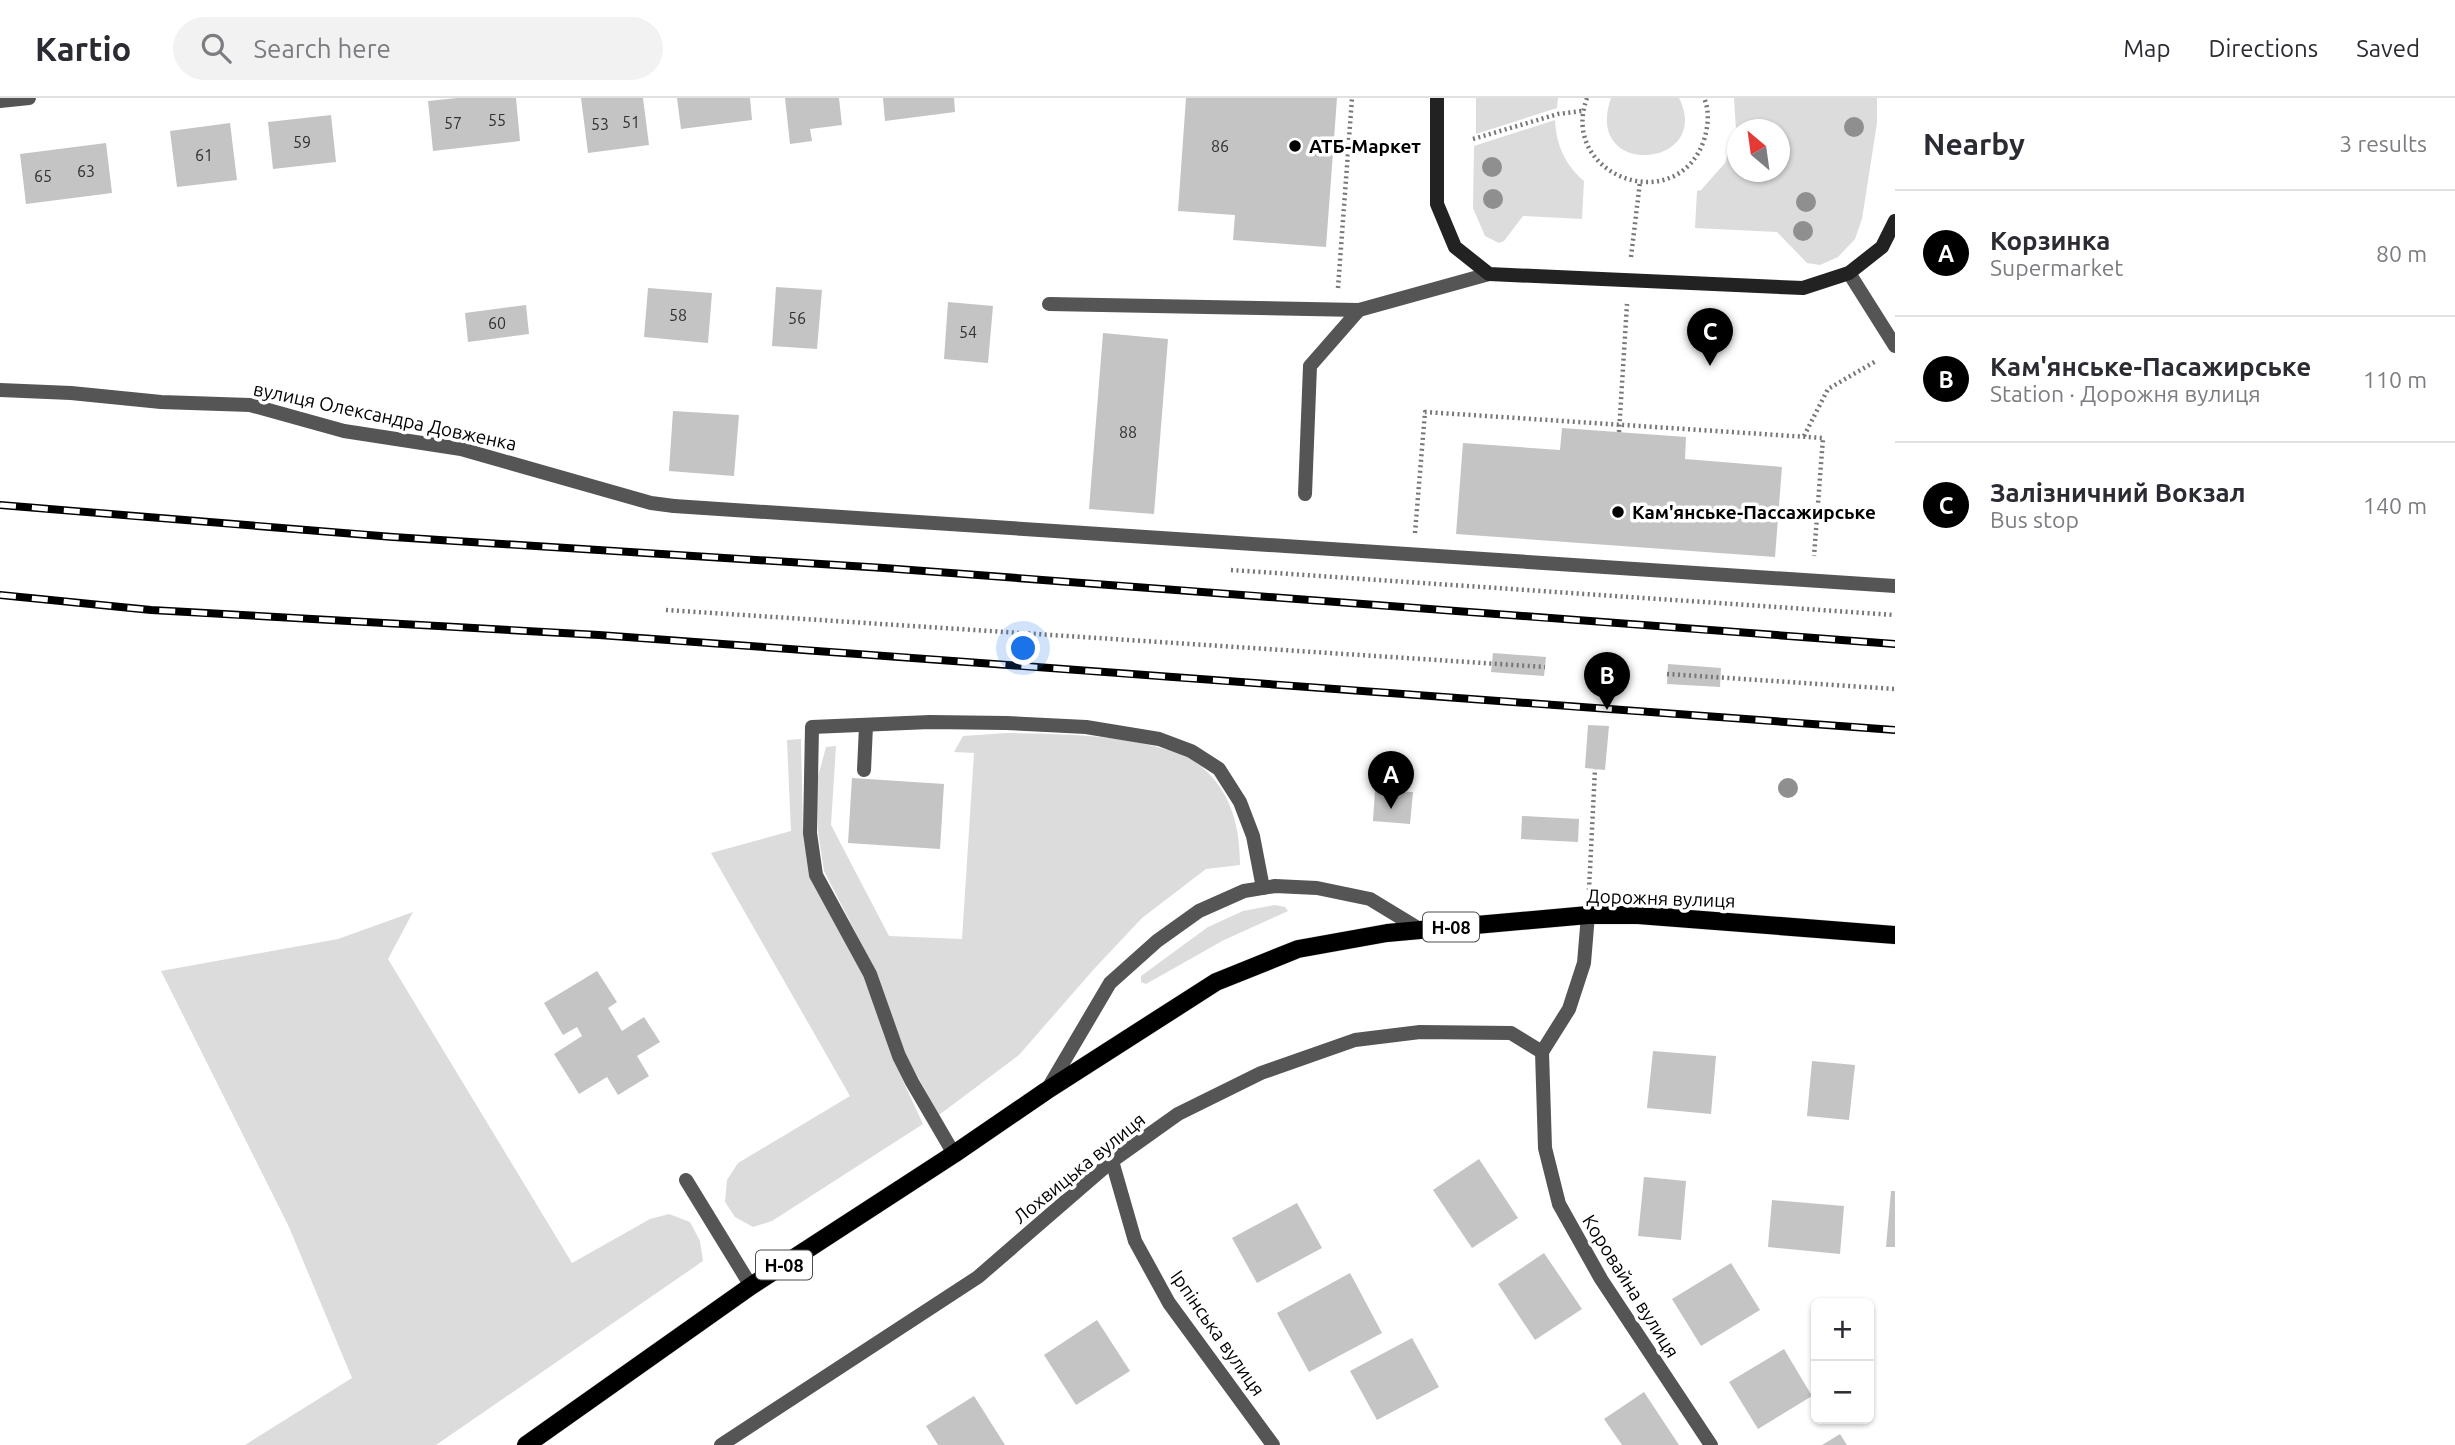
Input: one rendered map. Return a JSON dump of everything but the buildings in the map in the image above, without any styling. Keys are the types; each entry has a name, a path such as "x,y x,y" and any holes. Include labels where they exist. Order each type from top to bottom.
{"main road":[{"path":"1437,98 1437,204 1455,247 1489,274 1803,288 1849,273 1882,247 1895,221"},
{"name":"Дорожня вулиця","path":"1046,1091 1216,982 1298,949 1387,933 1588,915 1638,915 1895,935"},
{"name":"Н-08","path":"526,1445 751,1286 1046,1091"}],"street":[{"path":"0,102 29,98"},
{"path":"1849,273 1895,346"},
{"path":"1049,304 1359,310 1489,274"},
{"path":"1305,494 1310,366 1359,310"},
{"name":"вулиця Олександра Довженка","path":"0,390 71,393 161,402 250,405 344,431 461,449 651,503 674,506 1895,586"},
{"path":"954,1154 899,1056 870,974 817,875 810,832 812,727 930,722 1086,727 1159,739 1191,751 1219,769 1240,802 1253,836 1263,888"},
{"path":"864,770 866,726"},
{"path":"1046,1091 1110,984 1157,941 1199,911 1244,891 1275,886 1317,888 1370,899 1421,930"},
{"path":"1542,1052 1569,1009 1581,974 1588,915"},
{"name":"Лохвицька вулиця","path":"722,1445 978,1277 1112,1161 1178,1114 1250,1079 1355,1040 1420,1032 1511,1033 1542,1052"},
{"name":"Коровайна вулиця","path":"1542,1052 1545,1149 1559,1204 1601,1279 1711,1445"},
{"name":"Ірпінська вулиця","path":"1112,1161 1135,1241 1169,1303 1273,1445"},
{"path":"686,1180 751,1286"}],"path":[{"path":"1336,309 1352,98"},
{"path":"1587,98 1582,111 1584,135 1594,157 1612,174 1636,183 1661,181 1683,170 1700,152 1707,128 1707,104 1704,98"},
{"path":"1474,139 1558,114 1582,111"},
{"path":"1804,436 1828,389 1884,356"},
{"path":"1416,527 1426,412 1823,438 1814,552"},
{"path":"1229,570 1895,615"},
{"path":"666,610 1545,667"},
{"path":"1667,674 1895,689"},
{"path":"1588,915 1595,769"}],"shaded area":[{"path":"1476,98 1558,98 1557,108 1476,134"},
{"path":"1611,98 1679,98 1685,121 1679,139 1665,150 1647,155 1629,152 1614,142 1607,124"},
{"path":"1734,98 1877,98 1877,123 1862,219 1855,239 1838,257 1820,265 1807,263 1777,232 1695,228 1697,191 1701,190 1725,163 1727,157 1727,182 1790,182 1790,119 1735,119"},
{"path":"1555,120 1563,154 1584,181 1582,219 1523,216 1504,241 1499,243 1485,236 1473,208 1474,146"},
{"path":"1007,733 1111,738 1151,745 1189,758 1215,780 1230,805 1238,834 1240,865 1206,869 1142,918 1019,1055 939,1115 904,1052 875,970 824,871 818,832 817,780 826,747 836,746 831,825 889,936 962,939 974,753 954,752 963,736"},
{"path":"801,739 803,832 866,975 892,1057 923,1124 772,1221 753,1227 735,1217 725,1202 727,1180 738,1163 850,1096 711,853 791,831 787,740"},
{"path":"1275,905 1285,907 1288,911 1224,940 1146,984 1141,982 1141,976 1208,927 1243,911"},
{"path":"413,912 388,959 572,1263 650,1219 669,1214 690,1222 700,1241 703,1261 436,1445 245,1445 352,1378 289,1227 161,971 338,939"}],"railway":[{"path":"0,505 393,537 884,568 1895,644"},
{"path":"0,595 151,610 599,635 1895,730"}],"place":[{"name":"АТБ-Маркет","path":"1295,146"},
{"name":"Залізничний Вокзал","path":"1710,366"},
{"name":"Кам'янське-Пассажирське","path":"1618,512"},
{"name":"Кам'янське-Пасажирське","path":"1607,710"},
{"name":"Корзинка","path":"1391,809"}]}
